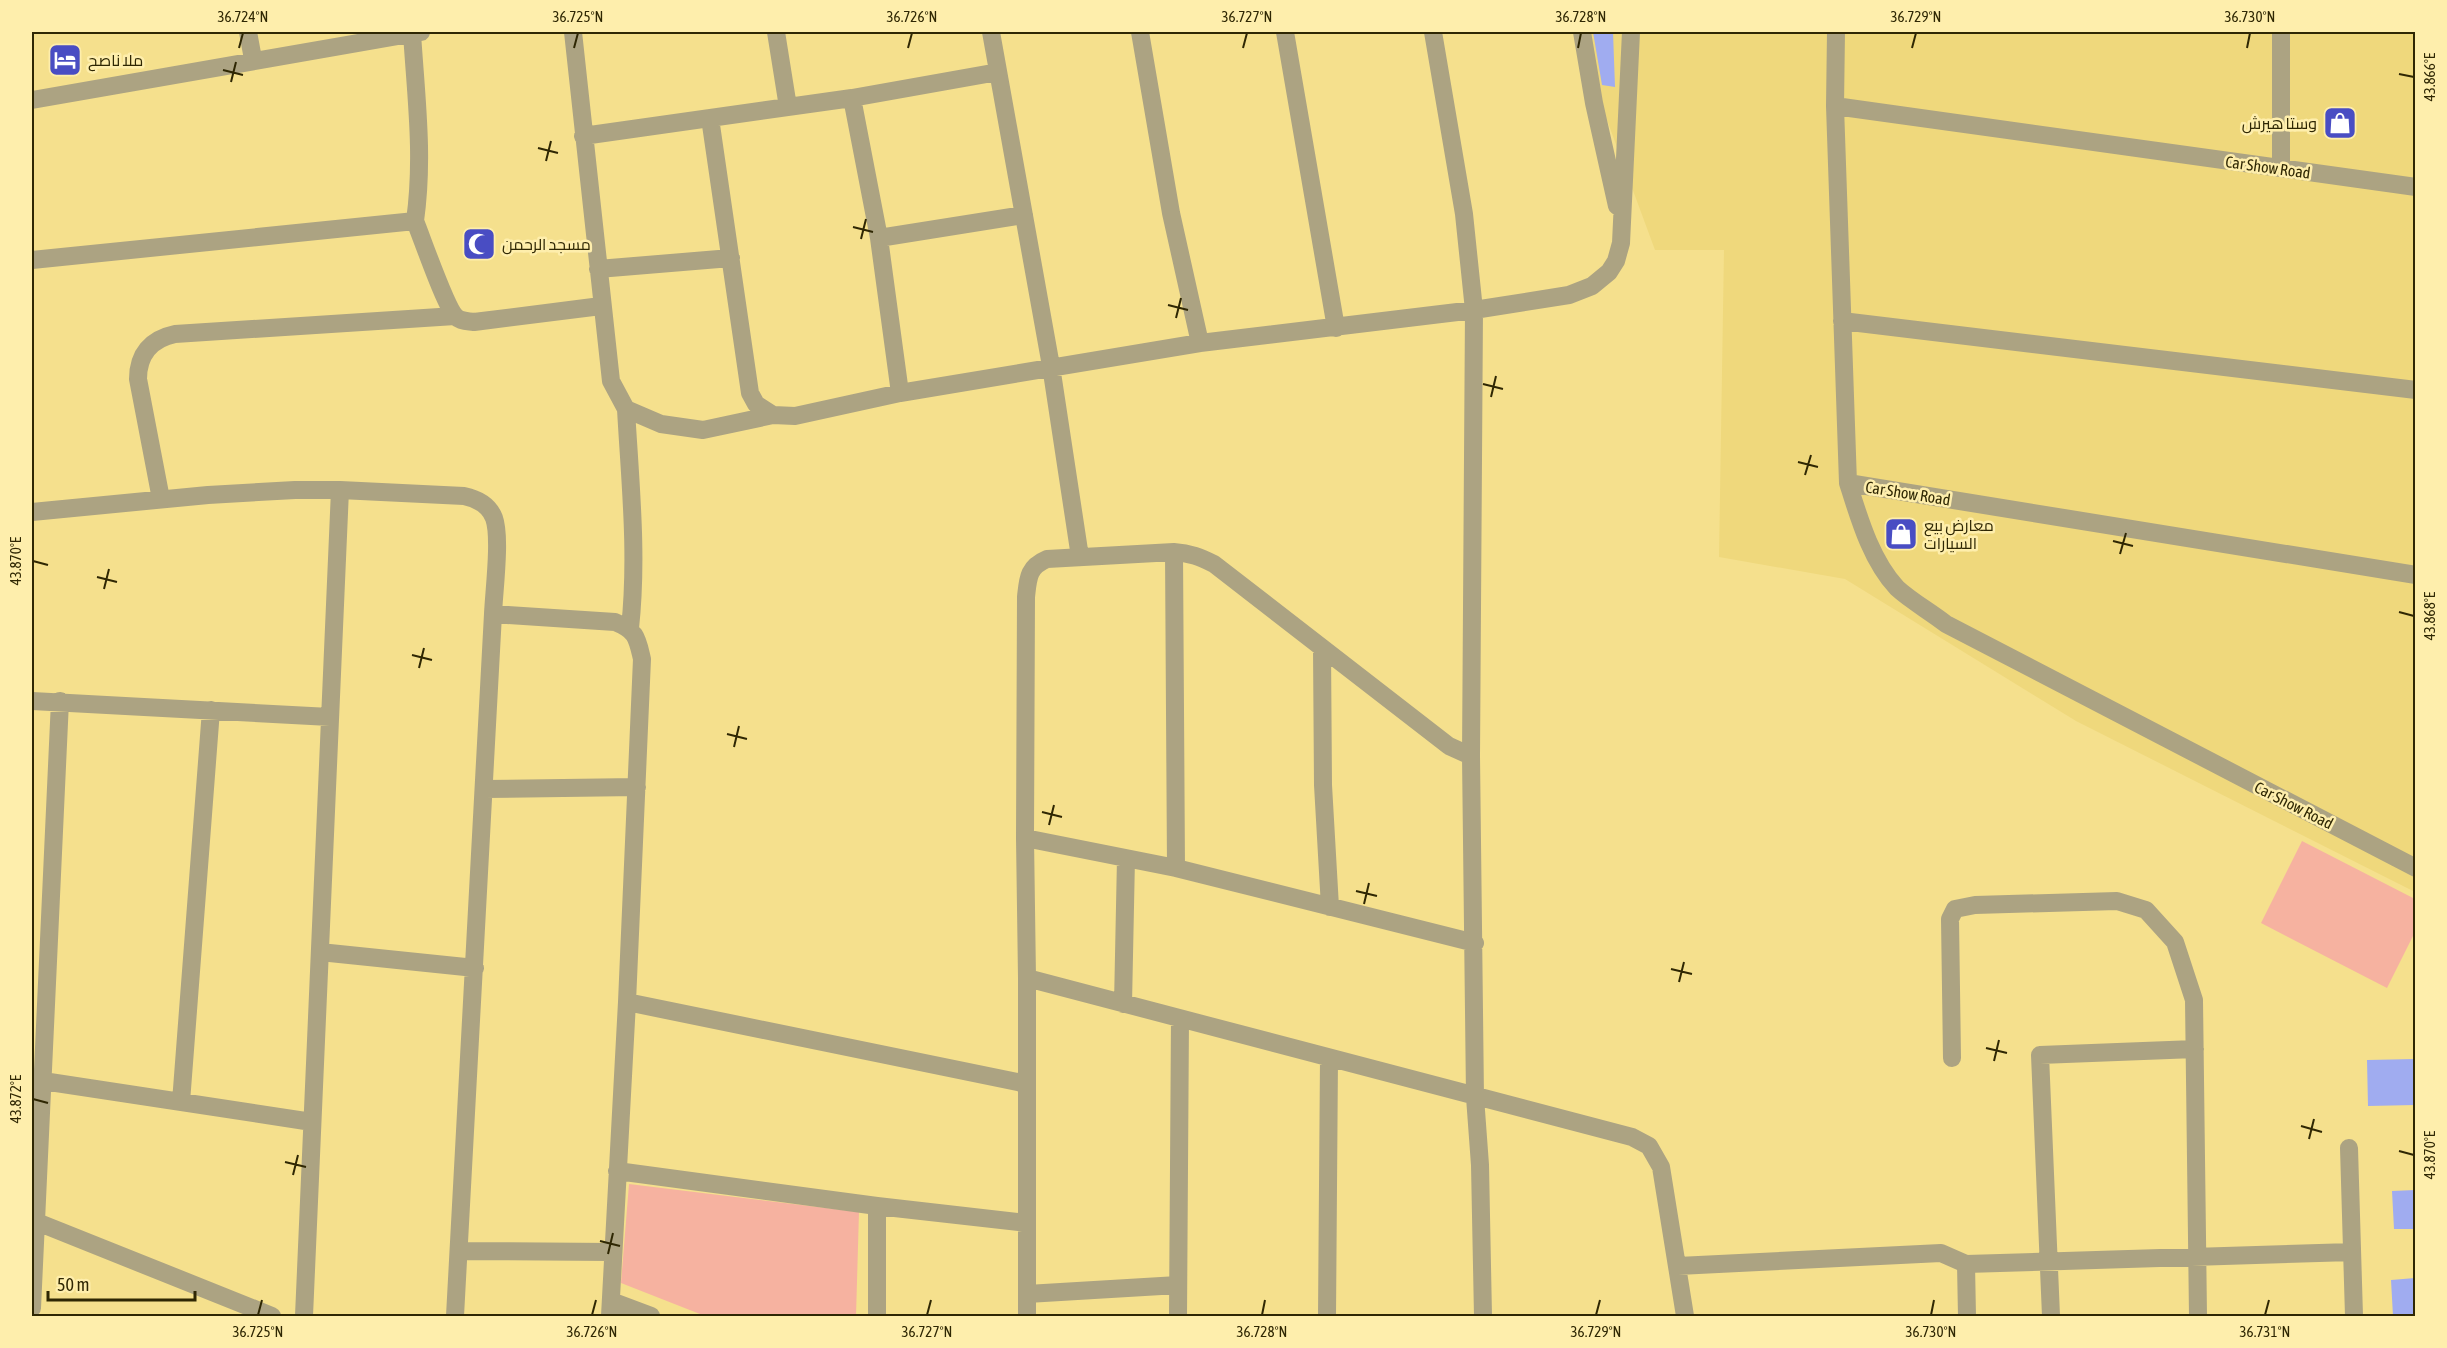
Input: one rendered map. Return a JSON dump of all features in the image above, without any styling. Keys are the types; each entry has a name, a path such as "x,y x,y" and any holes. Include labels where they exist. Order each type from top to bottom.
{"street":[{"path":"248,32 253,59"},
{"path":"573,32 610,381 626,408 633,521 633,595 630,628"},
{"path":"777,32 788,107"},
{"path":"991,32 1051,366 1080,557"},
{"path":"1140,32 1171,213 1200,342"},
{"path":"1286,32 1336,328"},
{"path":"1433,32 1464,214 1474,310 1471,756 1475,943 1475,1097 1480,1165 1483,1317"},
{"path":"1582,32 1594,103 1622,229"},
{"path":"626,408 661,424 703,430 773,415 795,416 900,393 1200,342 1336,328 1569,295 1592,286 1609,272 1616,261 1622,229 1631,32"},
{"path":"1836,32 1835,106 1848,483"},
{"path":"2281,32 2281,168"},
{"path":"32,100 407,33 420,150 420,184 415,221 455,316 463,321 474,322 602,306"},
{"path":"583,136 852,98 998,72"},
{"path":"852,98 879,238 900,393"},
{"name":"Car Show Road","path":"1835,106 2415,187"},
{"path":"710,118 750,393 756,404 773,415"},
{"path":"879,238 1024,216"},
{"path":"32,260 415,221"},
{"path":"598,269 730,258"},
{"path":"161,499 138,379 140,360 150,345 157,340 175,334 455,316"},
{"path":"1842,321 2415,390"},
{"name":"Car Show Road","path":"2415,574 1848,483 1859,518 1877,559 1898,588 1946,624 2415,868"},
{"path":"304,1317 340,490"},
{"path":"32,512 252,492 340,490 464,496 479,501 490,511 496,525 493,614 455,1317"},
{"path":"1174,552 1176,868"},
{"path":"1028,1317 1028,1084 1024,838 1026,597 1028,575 1035,564 1047,559 1190,553 1214,564 1449,746 1471,756"},
{"path":"493,614 615,622 630,628 638,639 642,659 637,787 610,1309 651,1317"},
{"path":"1322,649 1323,785 1330,907"},
{"path":"32,701 330,717"},
{"path":"32,1308 43,1082 40,975 60,701"},
{"path":"181,1102 211,710"},
{"path":"484,789 637,787"},
{"path":"1024,838 1176,868 1475,943"},
{"path":"1123,1004 1126,858"},
{"path":"1952,1058 1950,919 1955,909 1986,905 2117,901 2146,910 2175,942 2194,1000 2198,1317"},
{"path":"320,952 474,968"},
{"path":"1027,978 1475,1097 1586,1123 1632,1137 1649,1146 1661,1167 1685,1317"},
{"path":"627,1002 1028,1084"},
{"path":"1178,1317 1180,1019"},
{"path":"2051,1317 2040,1055 2195,1049"},
{"path":"1328,1317 1329,1059"},
{"path":"43,1082 312,1122"},
{"path":"2349,1148 2354,1317"},
{"path":"617,1171 878,1206 1028,1223"},
{"path":"877,1317 878,1206"},
{"path":"37,1222 272,1317"},
{"path":"460,1251 613,1252"},
{"path":"1678,1266 1941,1253 1966,1264 2352,1252"},
{"path":"1966,1264 1967,1317"},
{"path":"1028,1294 1178,1285"}],"shaded area":[{"path":"1587,32 2415,32 2415,892 2076,721 1845,579 1719,557 1724,250 1655,250 1597,93"},
{"path":"2302,841 2415,899 2415,932 2387,988 2261,923"},
{"path":"629,1184 859,1212 856,1316 705,1316 621,1283"}],"building":[{"path":"1593,32 1613,32 1615,87 1602,85"},
{"path":"2415,1059 2415,1105 2368,1106 2367,1060"},
{"path":"2415,1190 2415,1229 2394,1229 2392,1191"},
{"path":"2415,1278 2415,1314 2393,1316 2391,1280"}],"place":[{"name":"ملا ناصح","path":"65,60"},
{"name":"وستا هيرش","path":"2340,123"},
{"name":"مسجد الرحمن","path":"479,244"},
{"name":"معارض بيع السيارات","path":"1901,534"}]}
